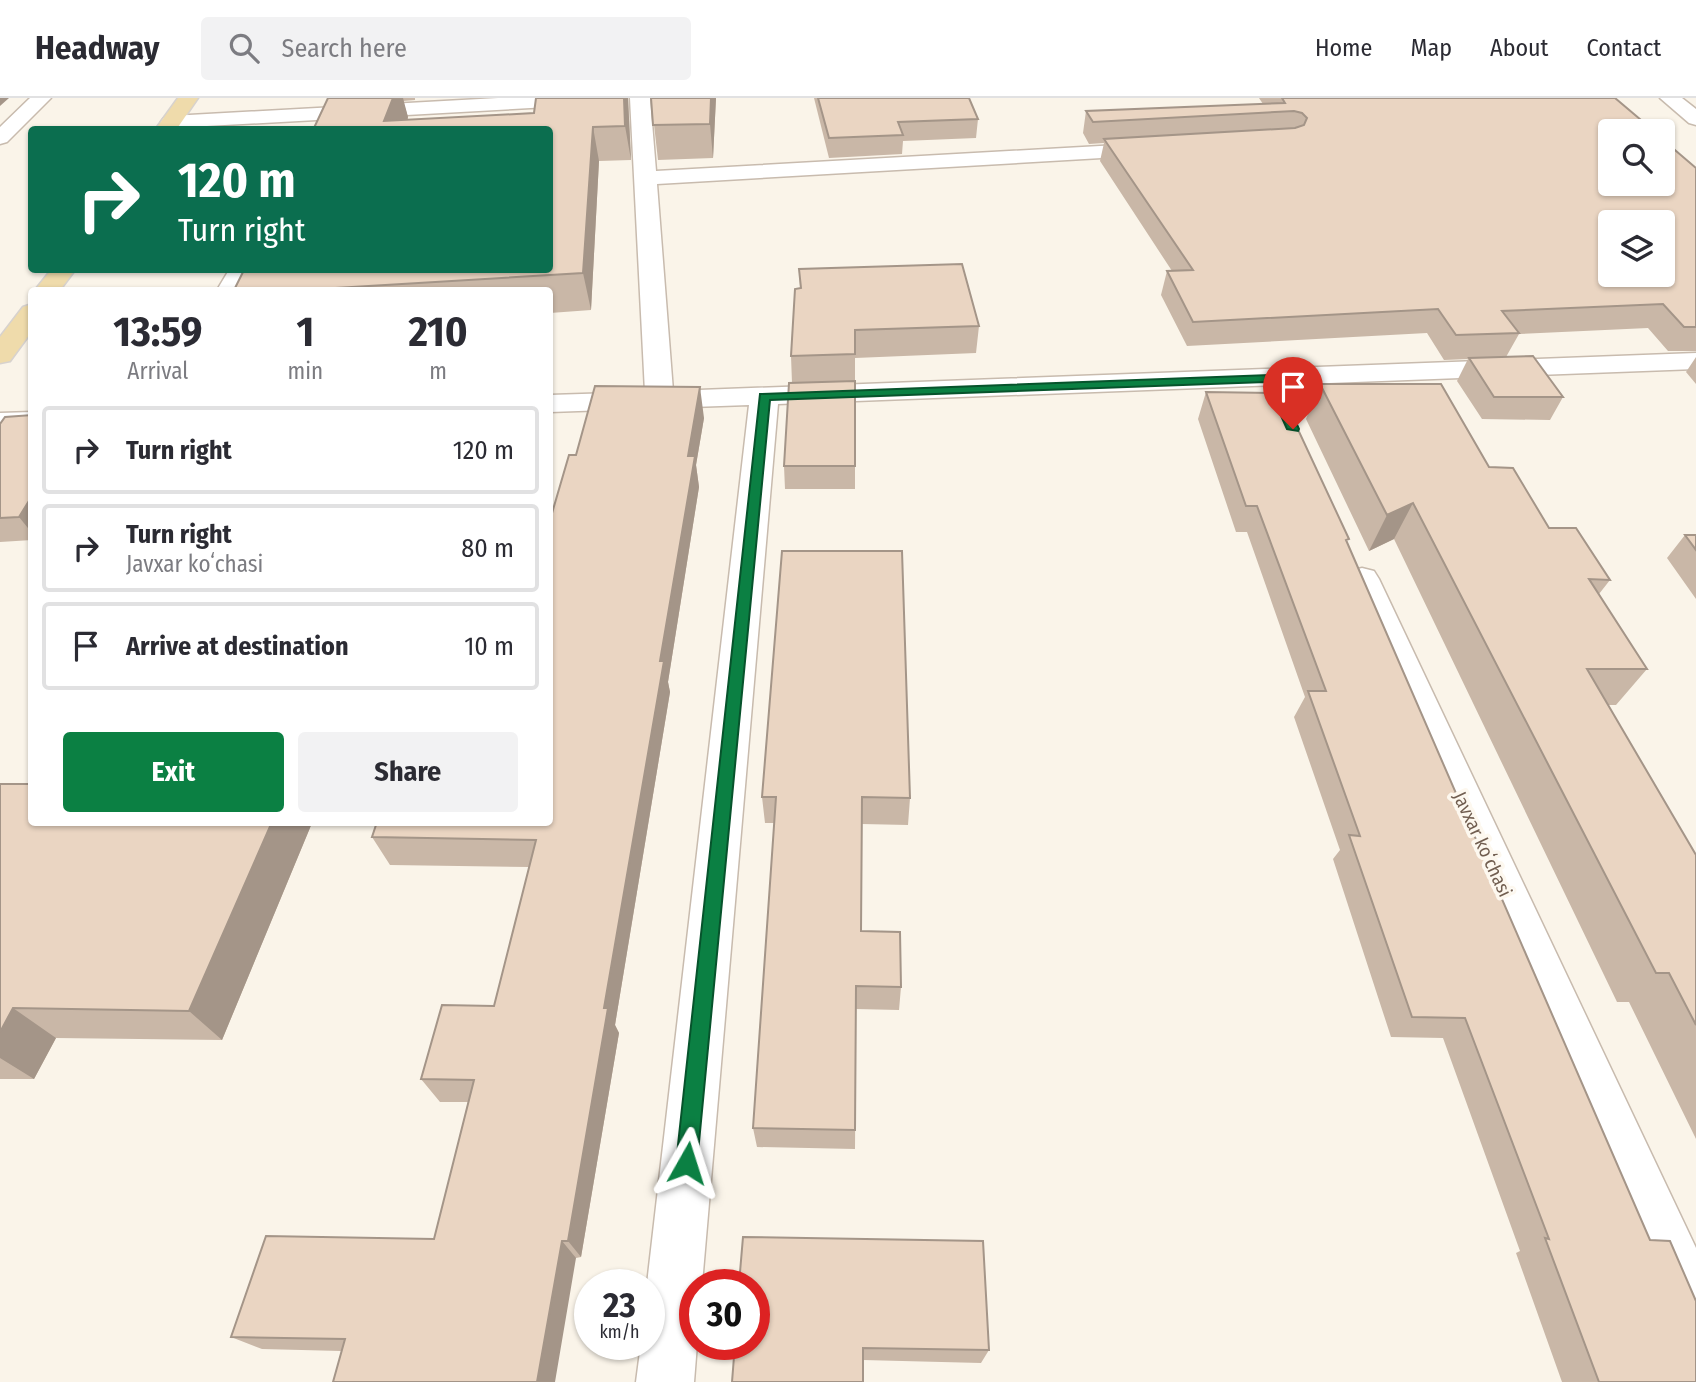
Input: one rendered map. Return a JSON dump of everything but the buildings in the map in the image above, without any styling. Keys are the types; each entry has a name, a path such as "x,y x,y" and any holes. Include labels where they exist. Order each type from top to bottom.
{"main road":[{"path":"168,126 188,98"},
{"path":"0,355 28,317"}],"street":[{"path":"0,138 41,98"},
{"path":"168,126 321,114 603,98"},
{"path":"640,98 660,401"},
{"path":"1670,98 1693,113"},
{"path":"645,178 1176,148"},
{"path":"553,404 1696,361"},
{"path":"1270,378 1288,416"},
{"path":"665,1382 764,397"},
{"path":"0,422 28,421"},
{"name":"Javxar koʻchasi","path":"1345,542 1696,1309"}],"route":[{"path":"687,1163 764,397 1270,378 1293,429"}]}
